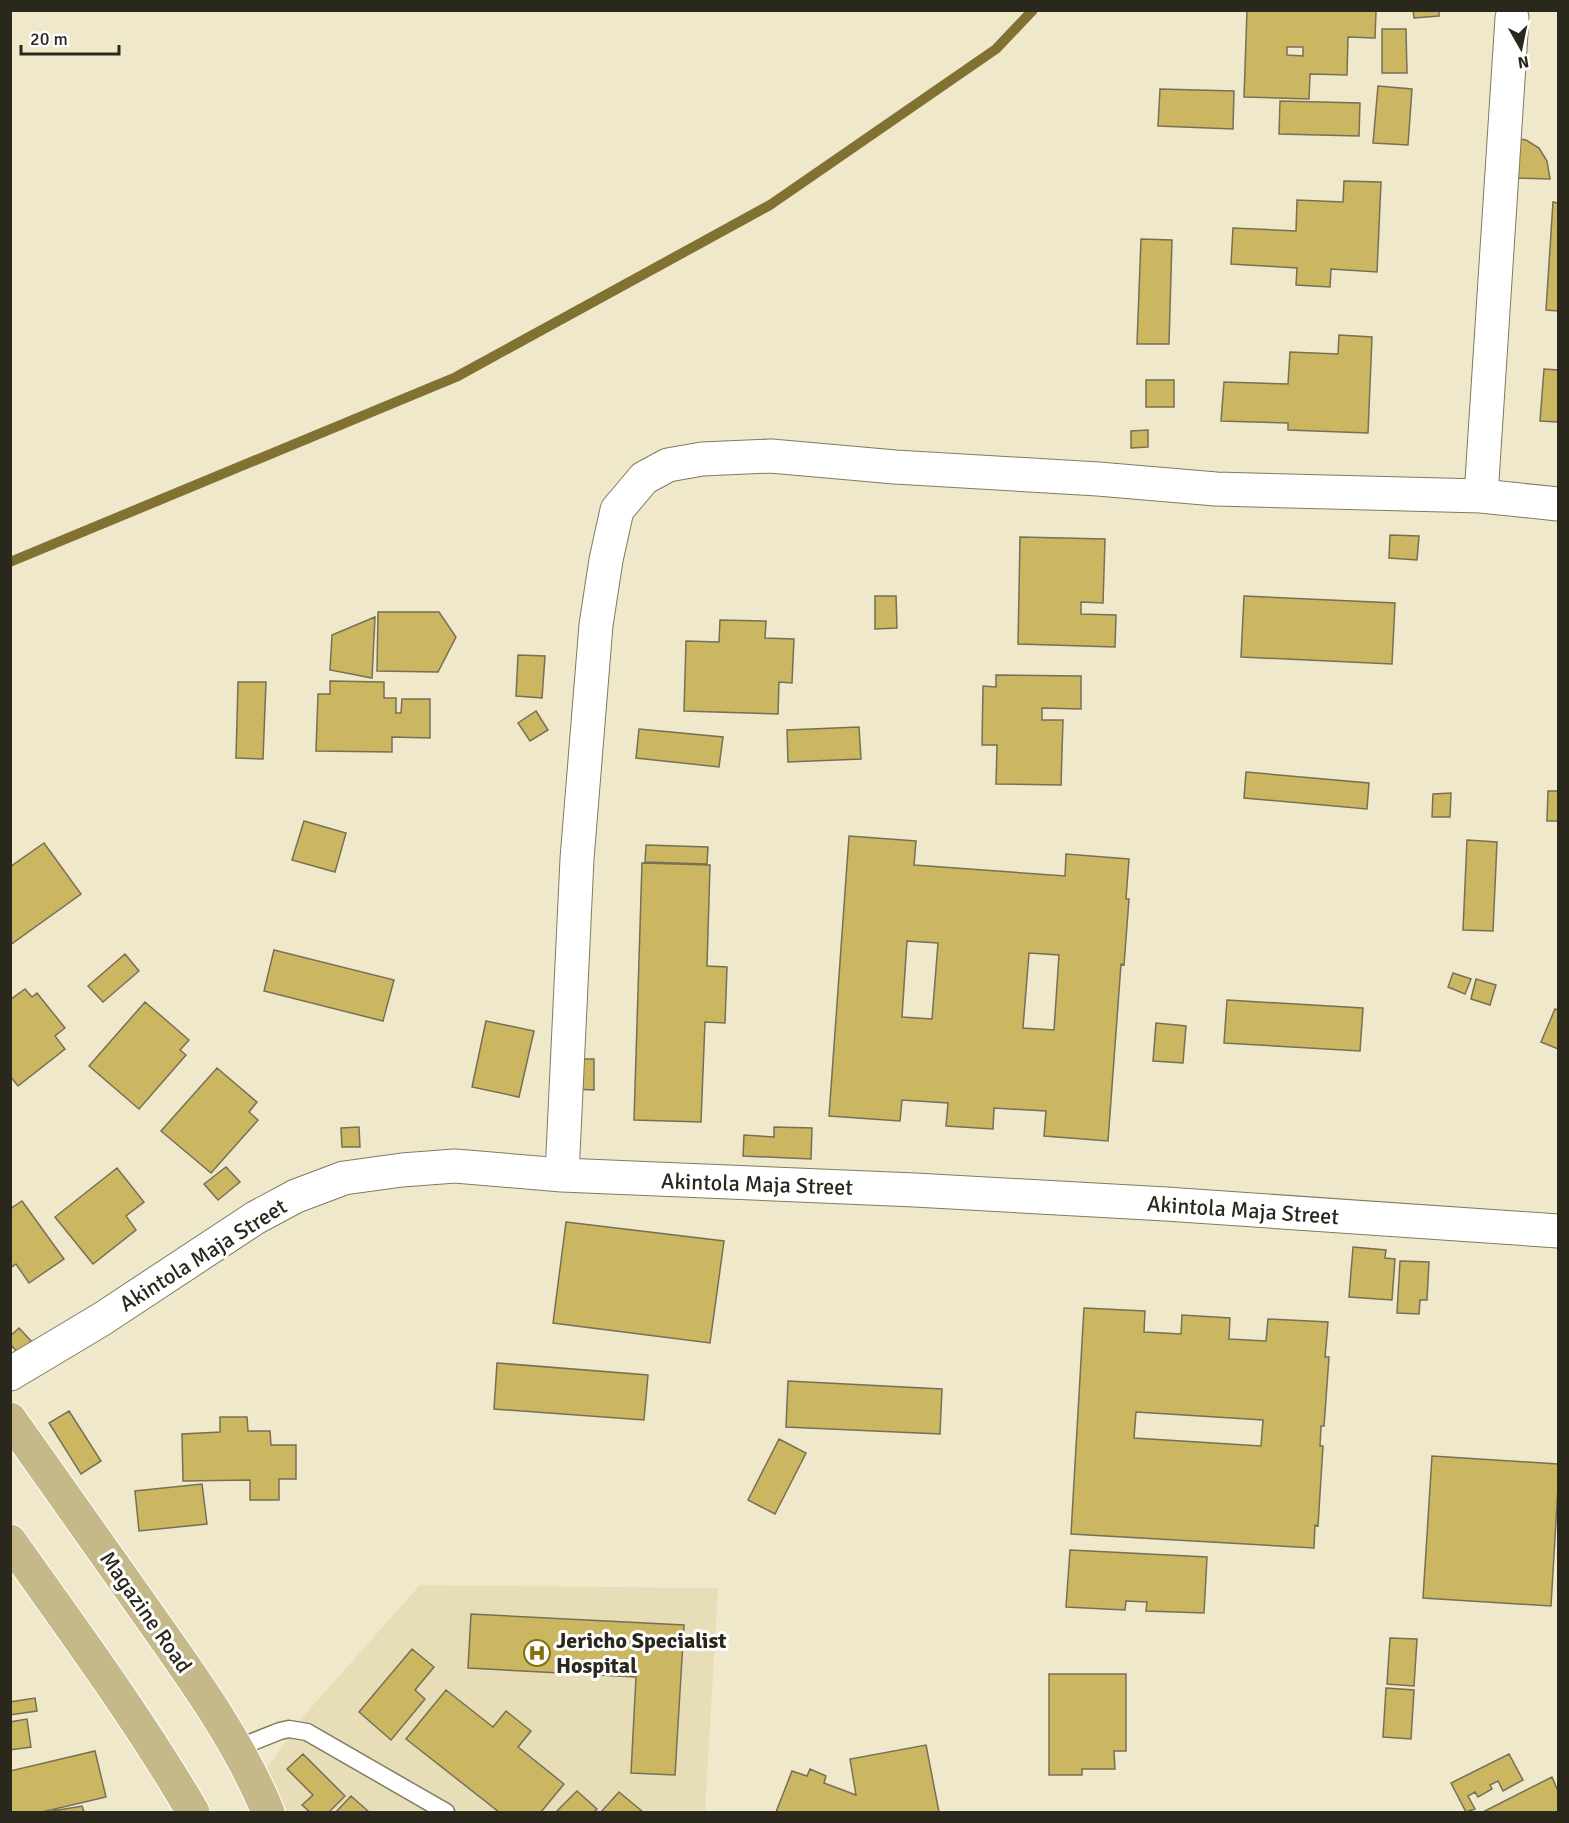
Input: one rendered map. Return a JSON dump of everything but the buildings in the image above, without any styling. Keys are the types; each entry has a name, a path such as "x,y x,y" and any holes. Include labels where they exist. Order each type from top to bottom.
{"main road":[{"name":"Magazine Road","path":"10,1419 177,1655 237,1748 256,1783 268,1812"},
{"path":"10,1540 131,1713 171,1773 193,1812"}],"street":[{"path":"1481,496 1512,18"},
{"path":"562,1175 577,859 596,626 606,560 617,510 644,478 668,465 702,459 771,456 1216,489 1481,496 1558,504"},
{"name":"Akintola Maja Street","path":"10,1374 102,1319 255,1218 296,1196 345,1178 402,1170 454,1166 562,1175 915,1190 1166,1204 1558,1231"}],"lane":[{"path":"237,1748 280,1731 289,1729 306,1732 446,1812"}],"shaded area":[{"name":"Jericho Specialist Hospital","path":"420,1585 718,1588 705,1812 282,1812 263,1774 301,1719"}],"waterway":[{"path":"10,562 456,377 770,205 996,49 1033,10"}],"place":[{"name":"Jericho Specialist Hospital","path":"537,1653"}]}
